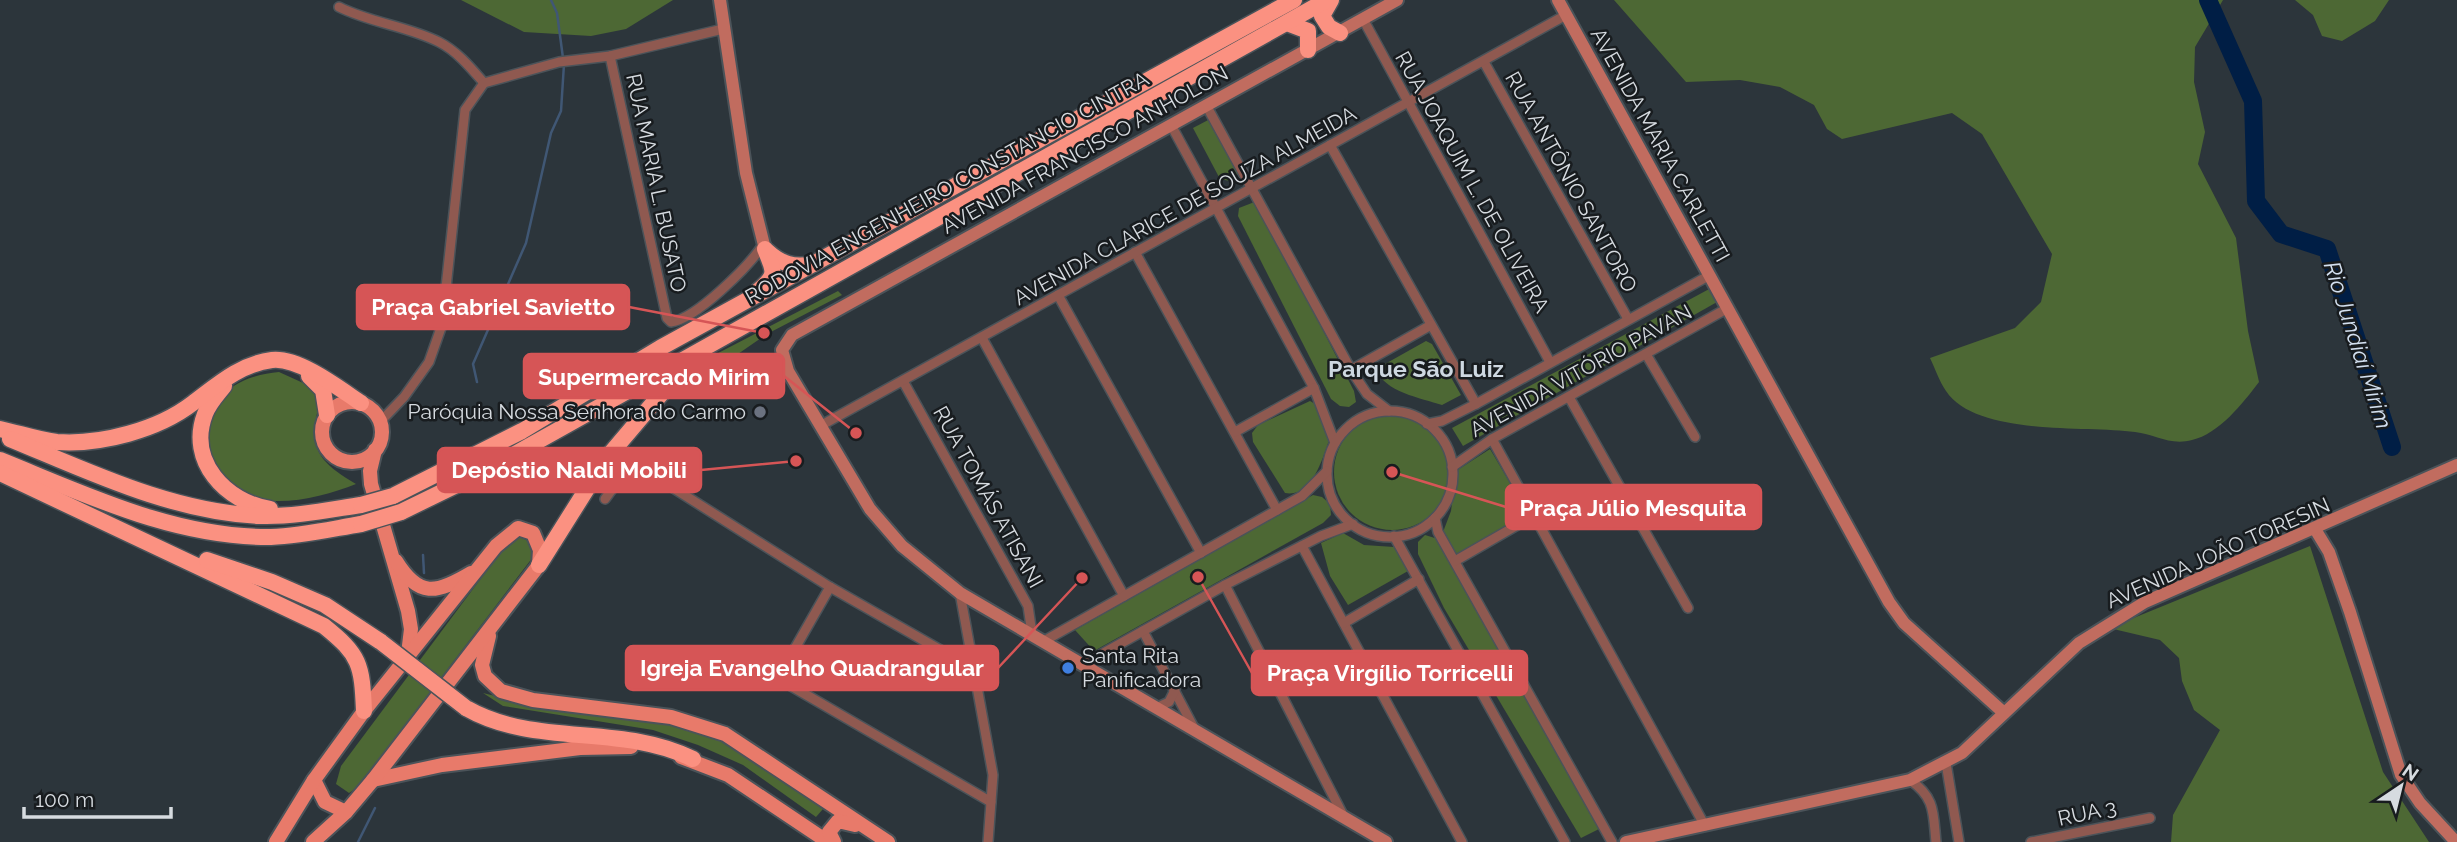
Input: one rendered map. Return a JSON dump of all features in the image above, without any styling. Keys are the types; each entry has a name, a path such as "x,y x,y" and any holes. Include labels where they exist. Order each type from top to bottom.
{"highway":[{"name":"RODOVIA ENGENHEIRO CONSTANCIO CINTRA","path":"300,514 361,505 393,496 522,431 660,348 1294,0"},
{"name":"RODOVIA ENGENHEIRO CONSTANCIO CINTRA","path":"0,461 130,512 205,531 273,537 361,524 401,512 479,474 1329,0"},
{"path":"1329,0 1322,16 1329,27 1340,33"},
{"path":"1287,23 1308,31 1308,50"},
{"path":"765,246 780,262 795,266 822,261"},
{"path":"730,311 771,280 774,272 765,246"},
{"path":"539,565 605,460 661,394 714,343"},
{"path":"0,429 54,442 106,438 170,417 230,376 273,360 300,367 361,404"},
{"path":"300,367 323,390 327,415"},
{"path":"230,376 211,402 202,425 205,460 213,477 231,495 258,507 300,514"},
{"path":"0,435 134,489 215,512 262,516 300,514"},
{"path":"0,461 116,528 272,582 325,605 381,642 466,708 486,720 509,727 666,747 693,759"},
{"path":"0,473 324,626 350,647 362,676 364,710"}],"main road":[{"path":"371,484 329,452 321,434 327,415 342,403 361,404 370,408 380,422 381,440 375,450 370,471 371,484 394,557 396,577 411,629 408,654"},
{"path":"337,458 355,462 375,450"},
{"path":"276,842 314,780 364,710 504,536 518,528 533,533 538,540 539,565 373,780 346,812 313,842"},
{"path":"394,557 405,576 419,587 430,591 455,582 480,567"},
{"path":"494,622 482,665 485,676 501,691 533,700 671,717 725,734 883,839"},
{"path":"373,780 419,768 612,746 693,759 728,775 828,842"},
{"path":"314,780 325,802 346,812"},
{"path":"834,842 829,832 838,821 853,824 883,839"}],"street":[{"path":"720,0 746,173 765,246"},
{"name":"AVENIDA FRANCISCO ANHOLON","path":"820,426 783,360 783,345 792,335 1397,0"},
{"name":"AVENIDA MARIA CARLETTI","path":"1558,0 1889,601 1904,622 2004,713"},
{"path":"339,7 363,19 441,43 461,58 484,83"},
{"name":"AVENIDA CLARICE DE SOUZA ALMEIDA","path":"820,426 1566,15"},
{"name":"RUA JOAQUIM L. DE OLIVEIRA","path":"1363,19 1550,362"},
{"path":"380,422 404,397 429,362 443,325 465,110 484,83 564,61 610,56 723,29"},
{"name":"RUA MARIA L. BUSATO","path":"610,56 667,318 671,322 680,321 704,306 765,246"},
{"name":"RUA ANTÔNIO SANTORO","path":"1485,62 1628,319"},
{"path":"1206,106 1350,370 1367,394 1389,411"},
{"path":"1171,125 1314,388 1335,443"},
{"path":"1330,145 1476,404"},
{"path":"1135,252 1277,510"},
{"name":"AVENIDA VITÓRIO PAVAN","path":"1427,424 1441,421 1476,404 1710,275"},
{"path":"1059,296 1200,553"},
{"name":"AVENIDA VITÓRIO PAVAN","path":"1452,467 1492,439 1728,308"},
{"path":"1350,370 1431,325"},
{"path":"982,338 1124,596"},
{"path":"1646,354 1695,437"},
{"name":"RUA TOMÁS ATISANI","path":"902,380 1028,606 1038,637"},
{"path":"1235,432 1314,388"},
{"path":"1569,397 1688,608"},
{"path":"1389,411 1409,414 1427,424 1445,444 1452,467 1449,494 1435,518 1415,531 1394,536 1372,534 1353,524 1334,502 1327,471 1335,443 1343,432 1363,417 1389,411"},
{"path":"820,426 870,509 885,528 960,593 1386,842"},
{"path":"1492,439 1705,825"},
{"path":"605,499 632,462 830,587 972,668"},
{"name":"AVENIDA JOÃO TORESIN","path":"1626,842 1910,780 1946,762 1983,735 2038,680 2099,629 2146,602 2457,465"},
{"path":"1038,637 1124,596 1302,496 1327,471"},
{"path":"1455,561 1535,515"},
{"path":"1435,518 1438,532 1612,842"},
{"path":"1084,664 1225,586 1302,546 1353,524"},
{"path":"2315,529 2329,552 2350,612 2401,775 2420,803 2456,842"},
{"path":"1394,536 1565,842"},
{"path":"1302,546 1462,842"},
{"path":"1344,623 1419,579"},
{"path":"1225,586 1345,817"},
{"path":"830,587 786,664 785,676 791,686 991,803"},
{"path":"960,593 993,775 988,842"},
{"path":"1143,631 1194,728"},
{"path":"1158,707 1169,702 1175,690"},
{"path":"1946,762 1951,806 1959,842"},
{"path":"1910,780 1928,794 1933,811 1936,842"},
{"path":"1933,811 1951,806"},
{"name":"RUA 3","path":"2031,842 2150,818"}],"green space":[{"path":"461,0 673,0 626,29 591,36 524,32"},
{"path":"1614,0 2223,0 2195,47 2194,82 2205,132 2198,164 2236,238 2248,331 2259,382 2221,425 2202,437 2177,442 2135,432 2007,422 1982,416 1961,406 1946,391 1930,358 2015,328 2041,302 2052,254 1982,134 1952,113 1842,139 1827,129 1814,105 1780,87 1740,80 1686,82"},
{"path":"2295,0 2389,0 2375,21 2342,41 2322,36 2313,15"},
{"path":"1210,119 1239,173 1230,181 1220,179 1193,128"},
{"path":"1257,201 1354,391 1356,402 1349,407 1340,406 1331,399 1238,216 1239,208"},
{"path":"1711,288 1717,302 1463,446 1452,428"},
{"path":"838,291 842,295 767,334 709,374 699,363"},
{"path":"1426,341 1432,344 1461,395 1442,405 1395,389 1380,377 1376,369"},
{"path":"279,372 312,387 320,401 315,430 318,450 331,467 356,484 298,500 267,501 240,493 219,473 213,459 209,428 218,401 240,382"},
{"path":"1310,401 1317,405 1331,435 1321,463 1310,482 1295,493 1285,493 1253,442 1252,433 1258,425"},
{"path":"1392,414 1414,418 1433,431 1446,450 1450,472 1446,494 1433,513 1414,526 1392,530 1370,526 1351,513 1338,494 1334,472 1338,450 1351,431 1370,418"},
{"path":"1490,449 1529,515 1456,555 1443,532 1451,511 1456,471"},
{"path":"1313,495 1322,497 1330,504 1331,515 1323,523 1094,651 1075,630"},
{"path":"1343,533 1364,545 1394,547 1408,571 1348,605 1330,576 1321,543"},
{"path":"1425,535 1438,539 1599,829 1581,838 1444,608 1418,554 1418,542"},
{"path":"519,536 533,544 533,557 358,787 349,793 336,784 341,766 508,542"},
{"path":"2310,546 2383,772 2429,842 2171,842 2173,815 2220,730 2194,710 2182,681 2179,658 2160,640 2109,628"},
{"path":"483,693 667,721 695,728 746,752 821,801 823,809 816,817 743,765 698,745 653,730 503,706"}],"waterway":[{"path":"551,0 557,13 563,58"},
{"name":"Rio Jundiaí Mirim","path":"2208,0 2253,101 2256,201 2281,234 2327,249 2392,447"},
{"path":"477,382 473,364 526,243 551,133 561,111 564,64"},
{"path":"423,555 424,573"},
{"path":"358,842 375,808"}],"place":[{"name":"Praça Gabriel Savietto","path":"764,333"},
{"name":"Paróquia Nossa Senhora do Carmo","path":"760,412"},
{"name":"Supermercado Mirim","path":"856,433"},
{"name":"Depóstio Naldi Mobili","path":"796,461"},
{"name":"Praça Júlio Mesquita","path":"1392,472"},
{"name":"Praça Virgílio Torricelli","path":"1198,577"},
{"name":"Igreja Evangelho Quadrangular","path":"1082,578"},
{"name":"Santa Rita Panificadora","path":"1068,668"}],"district":[{"name":"Parque São Luiz","path":"1416,369"}]}
